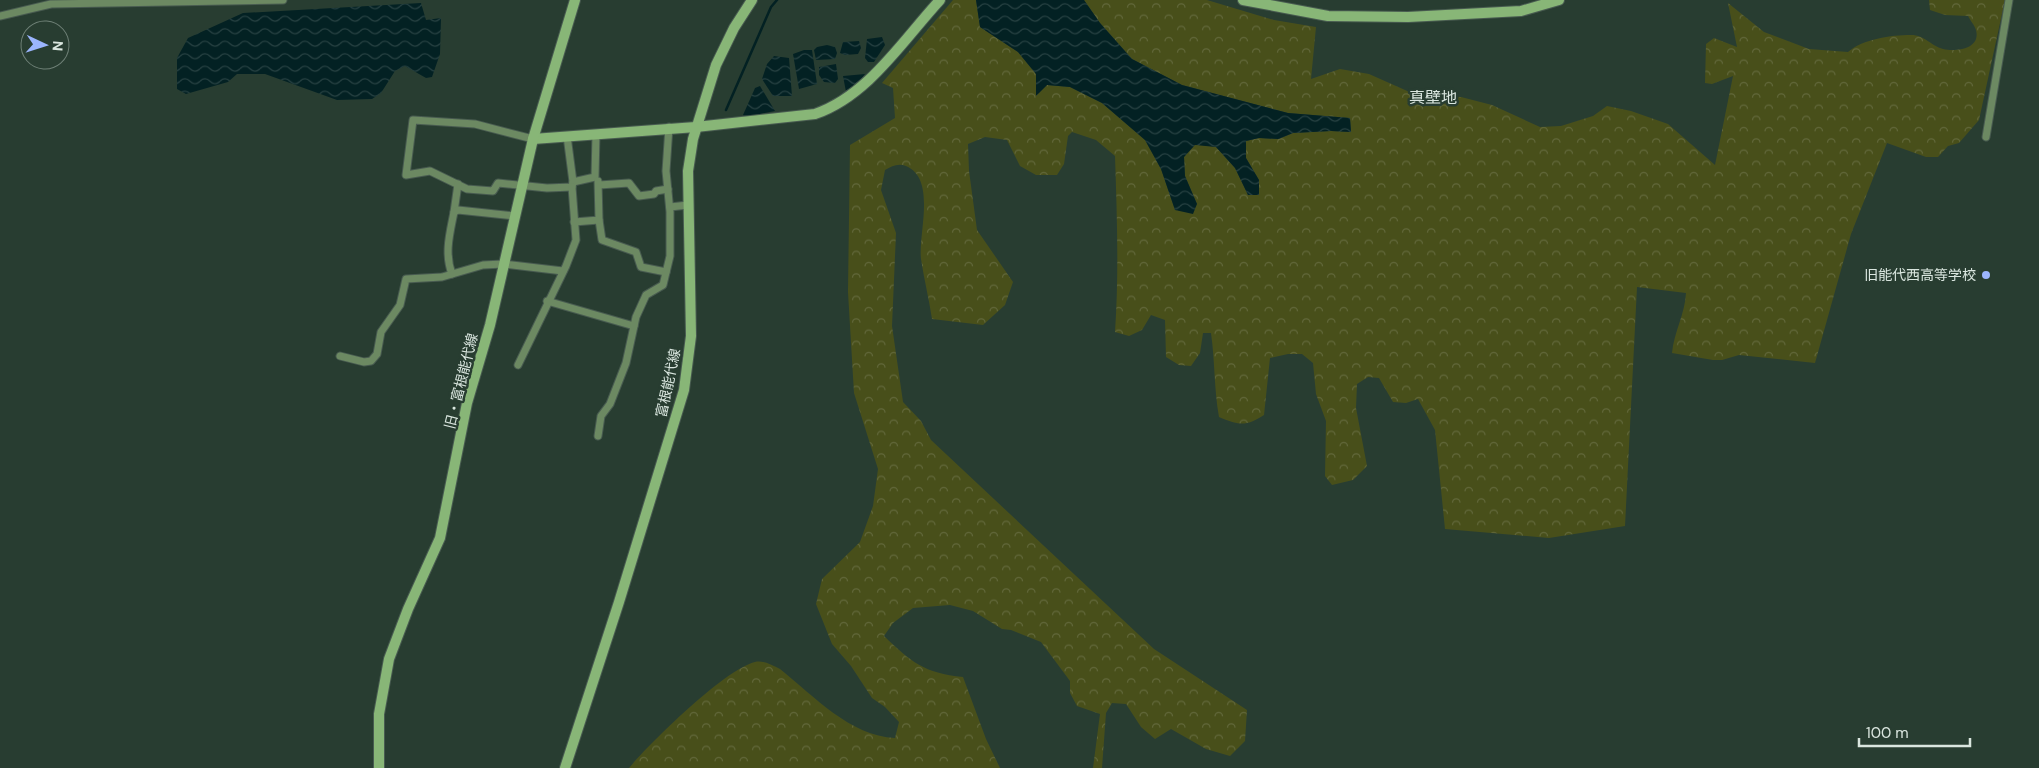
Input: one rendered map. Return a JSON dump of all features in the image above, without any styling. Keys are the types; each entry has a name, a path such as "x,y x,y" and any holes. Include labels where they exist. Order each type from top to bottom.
{"street":[{"path":"0,16 51,2 283,0"},
{"name":"旧・富根能代線","path":"379,768 379,714 389,659 408,609 440,538 467,403 490,325 532,139 575,0"},
{"name":"富根能代線","path":"564,768 625,584 684,390 691,336 688,170 696,127 716,65 734,28 752,0"},
{"path":"596,176 572,185 547,188 498,183 492,190 467,189 430,171 406,175 413,120 476,124 532,139 696,127 815,114 832,108 862,87 940,0"},
{"path":"1243,0 1328,16 1408,18 1521,11 1559,0"},
{"path":"1986,137 2009,0"},
{"path":"598,436 601,416 610,404 626,363 634,326 646,295 663,285 670,256 670,207 666,171 669,128"},
{"path":"596,134 596,176 599,185 599,220 602,240 636,252 641,267 666,272"},
{"path":"518,364 576,240 567,136"},
{"path":"599,185 629,183 639,196 654,194 656,191 668,189"},
{"path":"452,274 448,263 448,242 458,184"},
{"path":"670,207 688,205"},
{"path":"454,212 458,210 515,216"},
{"path":"574,222 599,220"},
{"path":"340,356 364,362 371,361 377,354 381,332 400,305 406,279 452,274 483,265 503,264 563,271"},
{"path":"547,301 634,326"}],"green space":[{"path":"953,0 976,0 980,27 1018,52 1036,74 1036,95 1047,85 1070,87 1102,103 1145,140 1161,169 1175,210 1197,204 1185,176 1184,157 1195,144 1216,147 1235,168 1248,195 1259,180 1246,158 1246,141 1259,138 1279,139 1293,133 1351,132 1350,118 1288,113 1182,85 1132,59 1100,23 1084,0 1207,0 1274,20 1316,27 1311,79 1340,69 1369,74 1414,94 1461,97 1492,105 1540,127 1561,126 1593,116 1607,106 1631,111 1668,124 1715,165 1733,76 1712,84 1705,83 1706,44 1714,38 1737,47 1728,3 1764,32 1809,49 1848,52 1869,41 1903,35 1916,35 1943,49 1966,48 1975,41 1977,36 1968,16 1945,15 1930,10 1929,0 2005,0 1979,120 1959,143 1948,146 1938,157 1926,157 1887,143 1851,234 1815,363 1739,355 1722,360 1713,360 1672,353 1686,293 1637,287 1625,526 1549,538 1445,529 1435,430 1418,399 1406,403 1393,402 1379,378 1368,377 1357,384 1356,408 1367,466 1353,480 1332,485 1325,476 1326,421 1316,394 1313,363 1302,354 1288,354 1270,358 1264,415 1252,422 1242,424 1219,417 1211,333 1203,333 1200,353 1191,366 1179,365 1166,357 1165,320 1151,315 1142,330 1129,336 1115,332 1117,222 1115,156 1096,140 1072,132 1068,136 1064,164 1057,175 1036,175 1020,166 1007,140 985,137 968,144 969,171 977,230 1013,282 1005,305 983,325 932,319 921,259 924,195 921,182 915,173 903,165 893,166 885,170 881,190 896,233 892,326 903,402 921,421 931,440 1154,649 1247,710 1245,741 1230,756 1206,749 1171,729 1155,739 1141,727 1126,704 1112,703 1106,713 1102,768 1093,768 1100,714 1077,706 1070,693 1070,681 1041,642 1011,630 1002,629 973,611 950,605 913,608 893,623 884,636 902,653 919,665 938,673 963,677 986,739 1000,768 629,768 670,725 707,692 742,668 755,662 768,663 780,669 833,713 848,722 879,736 895,738 899,722 885,707 872,698 851,666 832,644 816,604 822,579 860,542 873,506 878,469 854,393 848,292 850,145 895,118 893,88 882,83"}],"water":[{"path":"976,0 1084,0 1100,23 1132,59 1182,85 1288,113 1350,118 1351,132 1293,133 1278,139 1259,138 1246,141 1246,158 1259,180 1259,195 1248,195 1235,168 1216,147 1195,145 1184,157 1185,176 1197,204 1193,214 1175,210 1161,169 1145,140 1102,103 1070,87 1047,85 1036,96 1036,74 1018,52 980,27"},
{"path":"421,3 426,20 441,18 440,54 432,77 426,78 405,66 395,71 381,93 372,99 337,100 265,74 237,74 228,82 186,94 177,89 177,58 188,38 243,13"},
{"path":"882,37 885,45 874,62 868,62 865,58 867,39"},
{"path":"859,41 861,48 858,54 845,55 840,53 843,42"},
{"path":"827,45 835,47 837,53 835,59 816,60 814,50 817,47"},
{"path":"804,50 812,50 817,84 799,89 793,54"},
{"path":"774,56 789,58 792,96 773,96 762,79 767,64"},
{"path":"836,64 838,79 835,83 824,82 819,75 819,67"},
{"path":"865,74 852,91 846,92 843,76"},
{"path":"760,86 775,111 745,117 743,115 755,88"}],"waterway":[{"path":"726,110 771,7 777,0"}],"place":[{"name":"旧能代西高等学校","path":"1986,275"}],"district":[{"name":"真壁地","path":"1433,97"}]}
